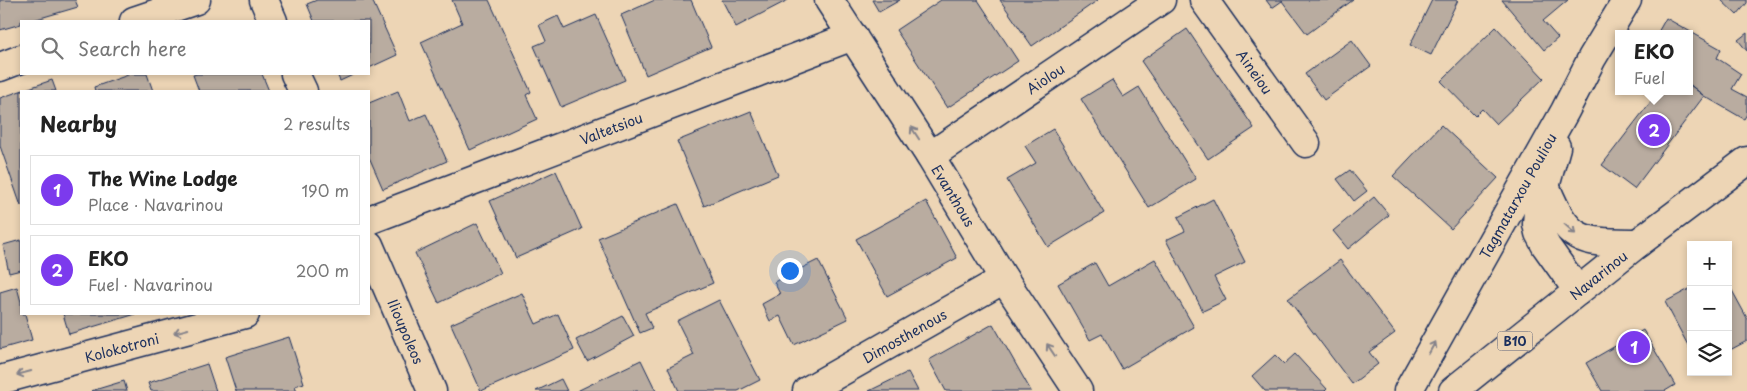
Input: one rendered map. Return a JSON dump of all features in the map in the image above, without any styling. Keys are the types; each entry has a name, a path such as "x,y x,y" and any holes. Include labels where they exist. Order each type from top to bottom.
{"street":[{"path":"137,20 196,0"},
{"path":"264,0 273,20"},
{"name":"Evanthous","path":"829,0 930,156 1004,279 1078,391"},
{"name":"Aiolou","path":"930,156 1161,0"},
{"name":"Aineiou","path":"1204,0 1306,143"},
{"name":"Tagmatarxou Pouliou","path":"1408,391 1592,58 1627,0"},
{"name":"Valtetsiou","path":"370,220 853,36"},
{"path":"0,67 20,59"},
{"path":"295,75 303,90"},
{"path":"1564,111 1546,188 1538,212 1539,233 1578,291"},
{"name":"Navarinou","path":"1453,391 1638,243 1747,161"},
{"path":"1546,188 1559,217 1568,228 1580,237 1596,242 1638,243"},
{"name":"Ilioupoleos","path":"370,250 376,278 432,391"},
{"name":"Dimosthenous","path":"807,391 1004,279"},
{"name":"Kolokotroni","path":"0,380 241,315"}],"building":[{"path":"0,0 75,0 78,7 33,20 20,20 20,24 0,30"},
{"path":"317,0 372,0 397,55 370,68 370,20 314,20 307,4"},
{"path":"452,0 489,0 531,92 526,95 537,119 470,150 421,42 462,23"},
{"path":"655,0 691,0 711,47 646,75 621,15"},
{"path":"722,0 788,0 736,27"},
{"path":"872,0 900,0 879,12"},
{"path":"941,0 978,0 1018,61 947,108 896,30"},
{"path":"1000,0 1098,0 1032,46"},
{"path":"1266,0 1353,0 1307,34 1282,1 1272,8"},
{"path":"1432,0 1458,0 1431,55 1410,45"},
{"path":"1502,0 1568,0 1543,21 1558,38 1544,50"},
{"path":"1721,0 1747,0 1747,3 1737,15"},
{"path":"596,15 625,80 561,107 534,46 546,41 539,25 558,16 564,29"},
{"path":"1666,18 1687,30 1659,30"},
{"path":"1496,27 1544,78 1496,124 1482,109 1475,116 1441,81"},
{"path":"1187,29 1254,128 1208,159 1141,61"},
{"path":"1693,33 1721,49 1717,58 1741,74 1732,89 1747,97 1747,114 1744,119 1704,96 1693,87"},
{"path":"1747,33 1747,51 1738,40"},
{"path":"1352,40 1371,66 1324,100 1305,74"},
{"path":"128,75 147,75 153,90 95,90 94,87"},
{"path":"193,75 262,75 269,90 199,90"},
{"path":"337,75 353,75 340,81"},
{"path":"52,80 56,90 23,90"},
{"path":"1112,80 1123,97 1139,87 1196,179 1149,208 1081,99"},
{"path":"1693,87 1704,96 1634,189 1602,165 1656,95 1693,95"},
{"path":"20,91 20,203 0,146 0,98"},
{"path":"398,91 410,121 426,114 447,161 383,189 370,159 370,103"},
{"path":"751,111 778,175 704,206 677,141"},
{"path":"1441,125 1498,178 1451,229 1393,176"},
{"path":"1053,129 1104,213 1048,247 1007,180 1036,163 1025,146"},
{"path":"1350,170 1367,191 1354,201 1337,179"},
{"path":"556,171 582,229 516,258 490,201"},
{"path":"1374,197 1389,215 1348,249 1333,231"},
{"path":"1213,199 1245,262 1214,277 1226,300 1203,311 1166,240 1185,231 1178,217"},
{"path":"926,201 957,258 887,296 856,239"},
{"path":"678,204 713,283 645,313 652,328 640,333 598,238"},
{"path":"477,223 501,273 439,303 415,253"},
{"path":"20,240 20,270 9,273 3,245"},
{"path":"1155,259 1194,327 1122,369 1102,334 1090,340 1058,284 1095,263 1108,286"},
{"path":"818,260 848,319 794,345 780,316 770,321 762,304 780,294 774,282"},
{"path":"1340,260 1395,333 1369,352 1378,364 1352,384 1288,299"},
{"path":"17,287 20,298 20,315 25,315 32,340 0,349 0,292"},
{"path":"1687,290 1687,343 1665,302"},
{"path":"1732,290 1747,318 1747,341 1732,349"},
{"path":"522,293 536,324 558,314 574,350 481,391 451,324"},
{"path":"719,300 760,380 738,391 679,391 668,368 694,355 677,321"},
{"path":"63,315 133,315 69,334"},
{"path":"623,316 634,336 587,361 576,340"},
{"path":"993,324 1031,391 946,391 929,360"},
{"path":"1643,330 1675,385 1665,391 1602,391 1586,363"},
{"path":"289,337 304,383 295,386 297,391 236,391 225,357"},
{"path":"1295,354 1327,389 1325,391 1265,391 1252,376 1275,355 1284,364"},
{"path":"641,360 656,391 577,391"},
{"path":"207,364 216,391 151,391 148,383"},
{"path":"908,372 918,391 869,391"},
{"path":"561,379 567,391 536,391"},
{"path":"124,381 127,391 91,391"}],"place":[{"name":"EKO","path":"1654,130"},
{"name":"The Wine Lodge","path":"1634,347"}]}
